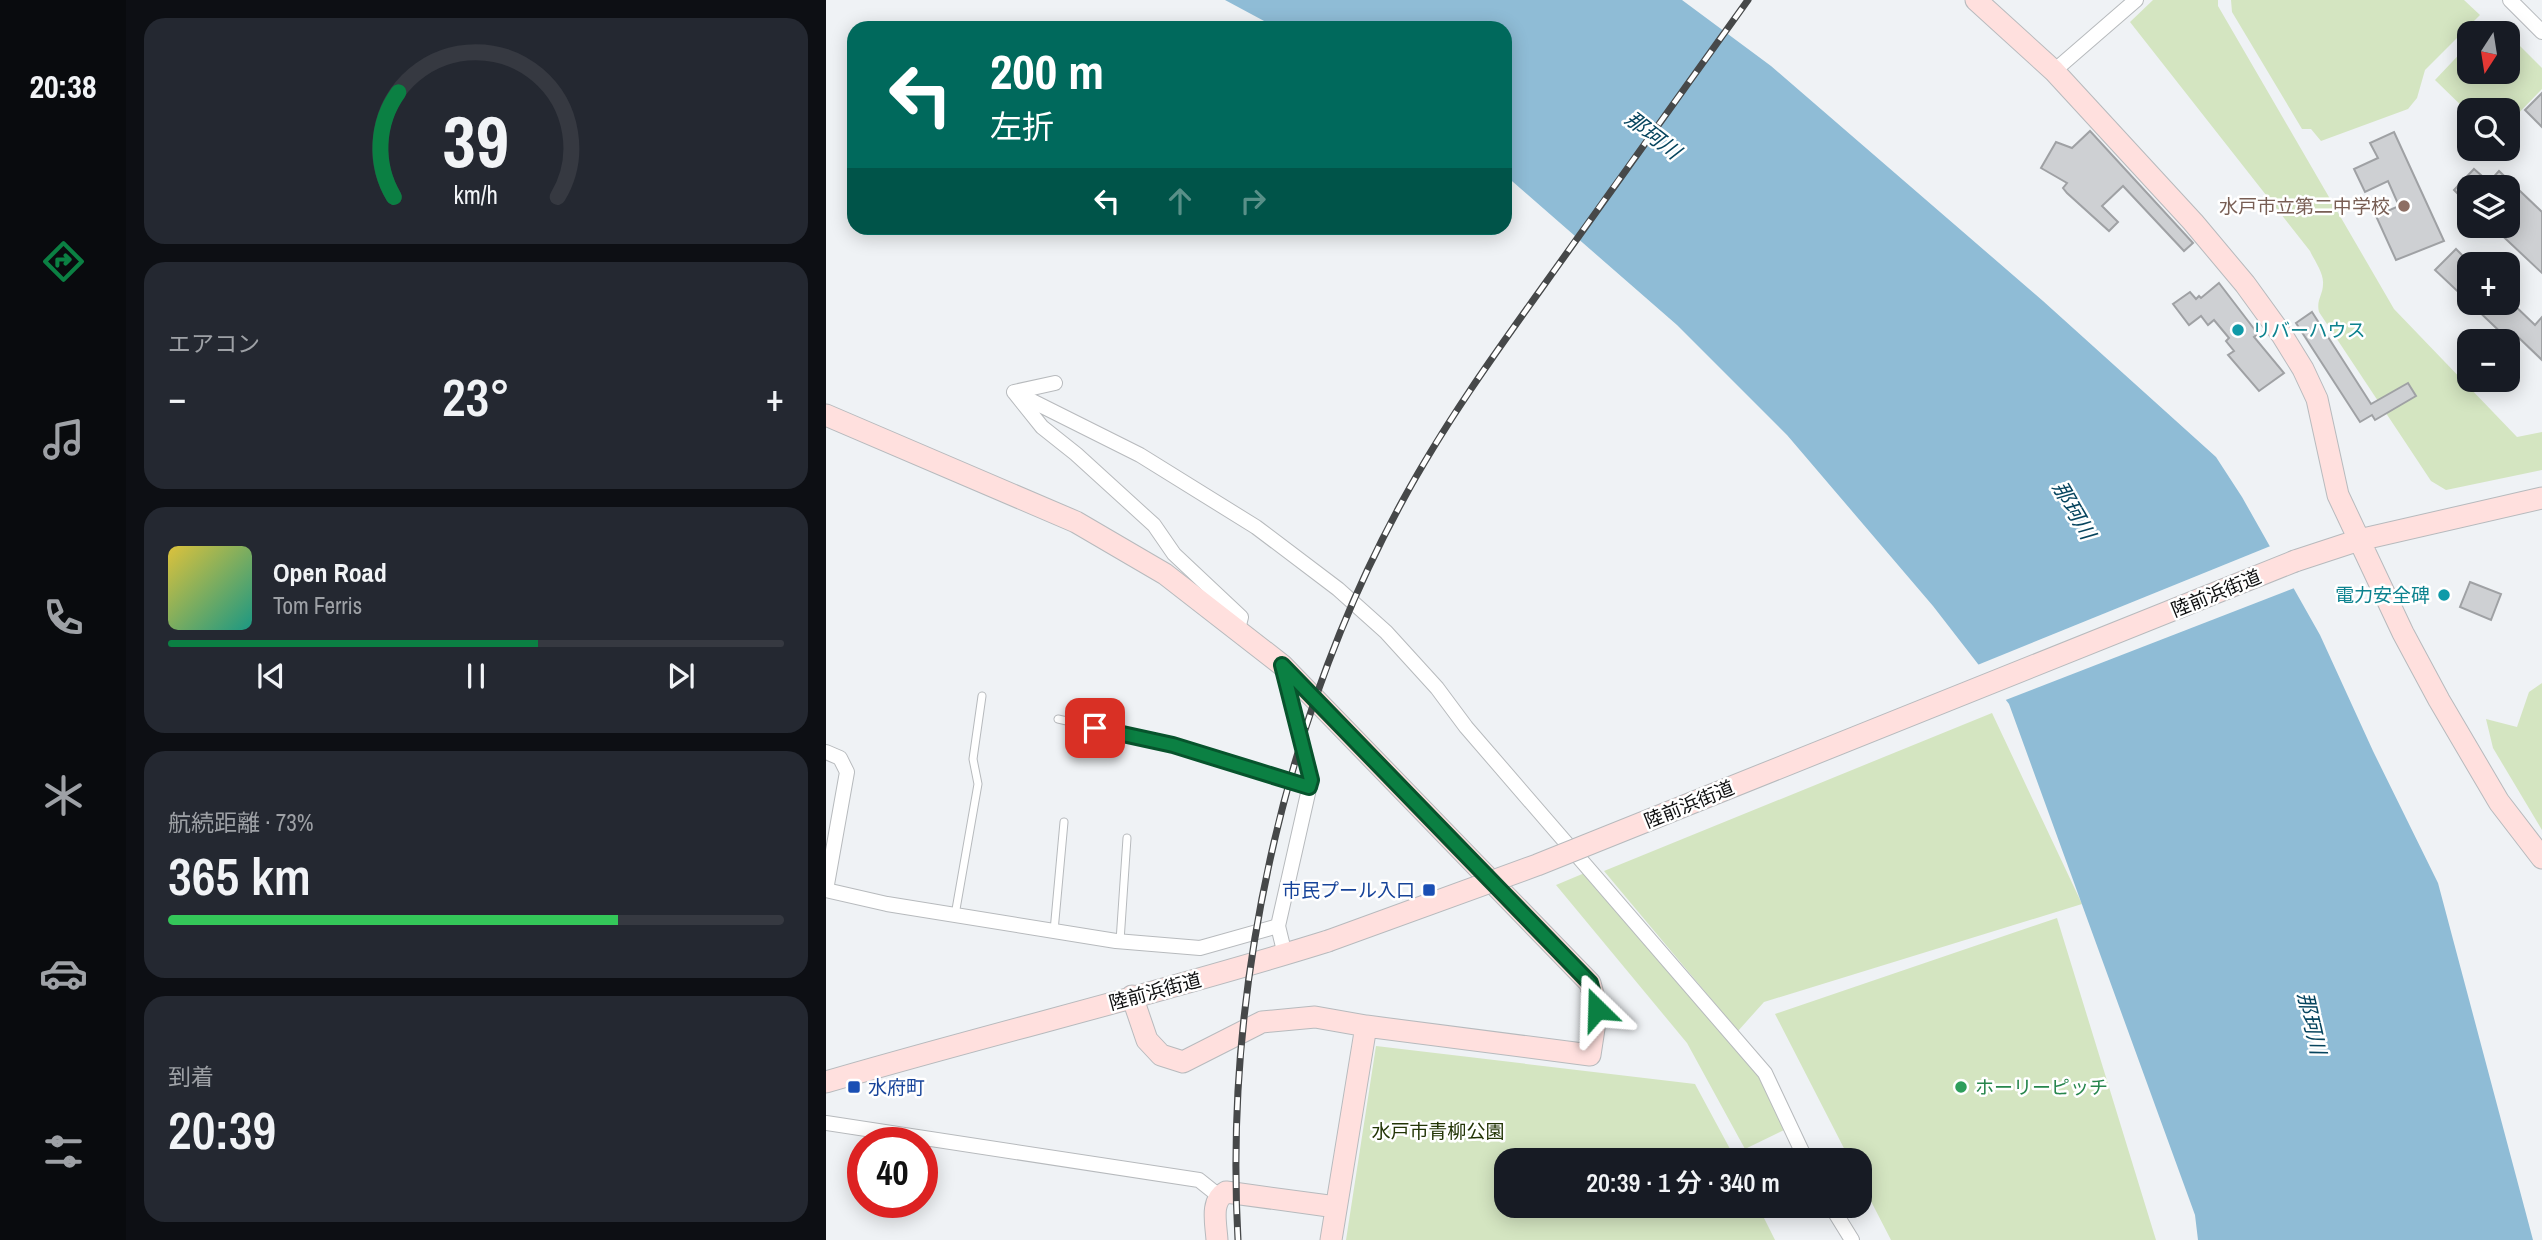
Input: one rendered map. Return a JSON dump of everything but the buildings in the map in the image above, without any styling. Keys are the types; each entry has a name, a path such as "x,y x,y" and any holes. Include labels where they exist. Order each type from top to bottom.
{"street":[{"path":"1976,0 2054,71 2193,222 2245,284 2289,346 2317,398 2338,495 2403,633 2498,802 2542,858"},
{"path":"2510,0 2542,32"},
{"path":"2054,71 2132,4"},
{"path":"1014,392 1055,383"},
{"path":"1014,392 1042,427 1076,454 1154,526 1174,554 1241,617 1238,629"},
{"path":"1014,392 1140,455 1189,484 1266,535 1338,589 1386,632 1437,688 1466,727 1765,1073 1800,1148"},
{"path":"826,415 1076,523 1165,574 1238,629 1282,665 1590,983 1597,1009 1590,1055 1315,1017 1262,1022 1184,1062 1161,1055 1147,1040 1132,996"},
{"name":"陸前浜街道","path":"826,1082 1328,941 1536,865 2295,561 2359,540 2542,498"},
{"path":"1282,665 1311,780 1278,926 1285,955"},
{"path":"826,752 840,758 846,772 826,890 887,904 1054,931 1120,941 1200,948 1278,926"},
{"path":"1331,1240 1366,1026"},
{"path":"826,1123 1199,1181 1219,1196"},
{"path":"1217,1240 1216,1204 1219,1196 1226,1192 1336,1207"},
{"path":"1838,1218 1852,1240"}],"lane":[{"path":"955,915 978,784 973,759 982,696"},
{"path":"1058,719 1173,745 1309,787"},
{"path":"1054,931 1064,822"},
{"path":"1120,941 1128,838"}],"green space":[{"path":"2153,0 2218,0 2218,6 2394,309 2457,375 2457,392 2474,392 2517,437 2542,432 2542,470 2446,490 2431,481 2319,312 2323,280 2310,251 2130,22"},
{"path":"2231,0 2464,0 2480,15 2474,21 2457,21 2457,38 2425,70 2417,98 2408,109 2321,141 2311,129 2302,129 2232,12"},
{"path":"2520,46 2542,68 2542,89 2520,112 2520,98 2457,98 2457,101 2435,80 2457,57 2457,84 2520,84"},
{"path":"2542,683 2542,830 2493,748 2486,719 2517,727 2529,692"},
{"path":"1992,713 2082,904 1764,1002 1738,1031 1604,871"},
{"path":"1587,872 1760,1072 1784,1130 1744,1148 1687,1043 1556,885"},
{"name":"ホーリーピッチ","path":"2057,918 2156,1240 1891,1240 1872,1203 1872,1148 1844,1148 1775,1014"},
{"name":"水戸市青柳公園","path":"1376,1046 1695,1084 1730,1148 1494,1148 1494,1218 1764,1218 1775,1240 1346,1240"}],"water":[{"name":"那珂川","path":"1225,0 1682,0 1771,66 2043,301 2216,457 2242,497 2320,635 2438,883 2533,1240 2198,1240 2195,1215 2009,704 1933,606 1787,435 1677,325 1512,181 1512,21 1264,21"}],"pier":[{"path":"2273,545 2297,587 2003,701 1975,666"}],"railway":[{"path":"1238,1240 1236,1146 1241,1050 1252,954 1270,859 1294,765 1325,673 1361,584 1420,469 1458,409 1748,0"}],"place":[{"name":"水戸市立第二中学校","path":"2404,206"},
{"name":"リバーハウス","path":"2238,330"},
{"name":"電力安全碑","path":"2444,595"},
{"name":"市民プール入口","path":"1429,890"},
{"name":"水府町","path":"854,1087"},
{"name":"ホーリーピッチ","path":"1961,1087"}],"route":[{"path":"1095,728 1173,745 1309,787 1311,780 1282,665 1590,983 1597,1009"}]}
